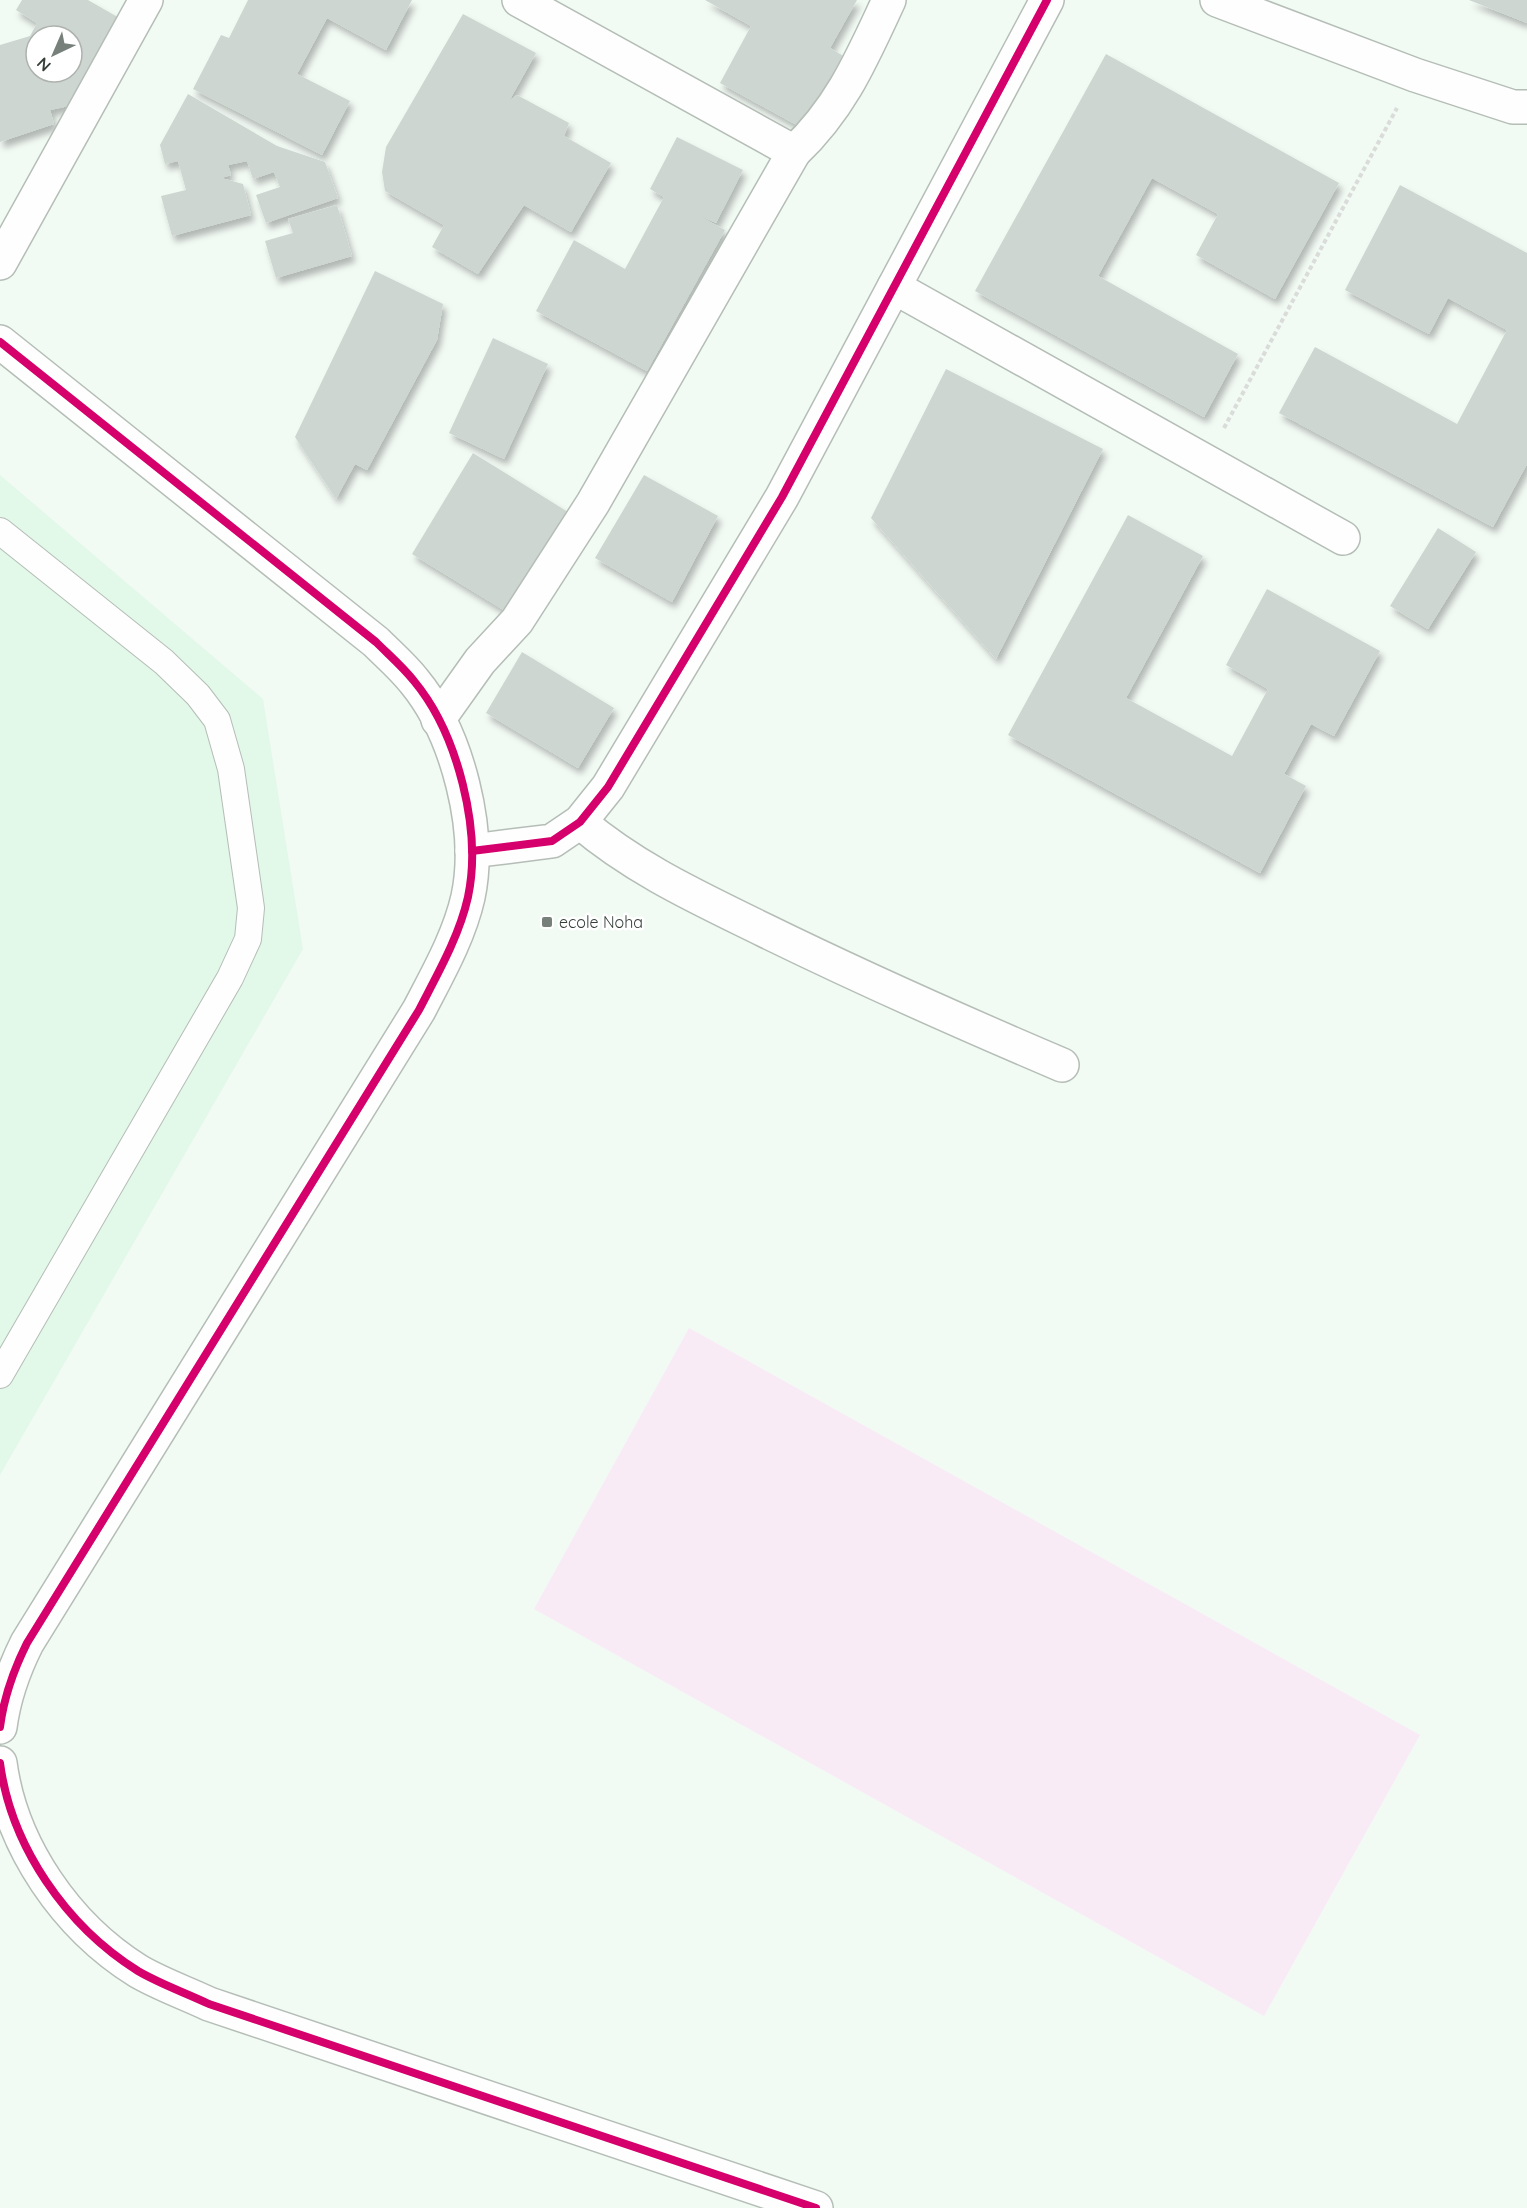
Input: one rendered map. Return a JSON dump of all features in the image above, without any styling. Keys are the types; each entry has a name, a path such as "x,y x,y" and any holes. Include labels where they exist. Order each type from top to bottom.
{"street":[{"path":"0,263 146,0"},
{"path":"519,0 794,152"},
{"path":"438,720 480,661 517,621 593,503 794,152 818,130 836,106 857,69 889,0"},
{"path":"472,851 552,841 580,822 608,787 782,497 1047,0"},
{"path":"1217,0 1415,75 1513,107 1527,107"},
{"path":"894,287 1343,538"},
{"path":"0,342 376,642 416,682 438,720 458,765 468,808 472,851 468,898 445,960 419,1010 27,1643 13,1671 4,1698 0,1727"},
{"path":"580,822 610,848 666,882 877,986 1062,1065"},
{"path":"0,1763 10,1812 24,1845 43,1876 71,1912 102,1942 138,1971 209,2004 816,2208"}],"lane":[{"path":"0,531 164,662 198,695 217,720 231,769 251,908 248,939 230,978 0,1376"}],"path":[{"path":"1206,462 1415,75"}],"shaded area":[{"path":"0,475 263,699 303,949 0,1475"},
{"path":"689,1328 1420,1735 1264,2016 534,1609"}],"building":[{"path":"22,0 88,0 128,23 83,103 50,110 54,124 0,142 0,45 24,38 24,84 84,84 84,24 37,23 16,10"},
{"path":"248,0 412,0 386,50 327,18 297,74 350,101 322,155 193,89 221,35 229,38"},
{"path":"705,0 857,0 830,48 845,57 804,129 720,83 751,26"},
{"path":"1469,0 1527,0 1527,23"},
{"path":"463,14 536,53 509,101 517,95 569,123 564,136 611,163 571,232 524,205 478,274 432,247 444,225 385,191 382,172 386,147"},
{"path":"1106,54 1339,183 1275,299 1196,255 1218,214 1152,178 1098,276 1238,354 1204,417 975,291"},
{"path":"188,94 277,146 325,162 338,198 266,223 256,195 280,187 274,172 253,179 247,161 228,165 231,175 221,178 243,184 251,215 172,236 161,196 186,190 178,161 165,164 160,145"},
{"path":"677,137 743,170 716,223 688,210 725,230 647,371 536,311 574,240 625,269 664,197 650,189"},
{"path":"1400,185 1527,253 1527,464 1493,527 1279,413 1315,347 1457,424 1507,330 1448,298 1429,334 1345,290"},
{"path":"337,205 352,256 276,278 265,241 293,233 288,219"},
{"path":"375,271 443,304 437,340 367,470 355,464 336,499 295,437"},
{"path":"493,338 548,364 504,459 449,433"},
{"path":"946,369 1103,449 996,659 871,518"},
{"path":"473,453 568,512 507,612 412,554"},
{"path":"644,475 718,516 672,602 595,558"},
{"path":"1128,515 1203,556 1126,698 1232,756 1268,689 1226,665 1267,589 1380,651 1334,736 1311,724 1284,774 1306,786 1260,873 1008,735"},
{"path":"1438,528 1476,552 1428,629 1390,606"},
{"path":"522,652 614,708 578,768 486,713"}],"cycle path":[{"path":"472,851 552,841 580,822 608,787 782,497 1047,0"},
{"path":"0,342 376,642 405,671 430,703 454,755 463,784 472,843 472,871 464,912 447,955 419,1010 27,1643 10,1684 0,1727"},
{"path":"0,1763 6,1794 16,1824 46,1881 88,1931 112,1953 146,1976 209,2004 816,2208"}],"place":[{"name":"ecole Noha","path":"547,922"}]}
